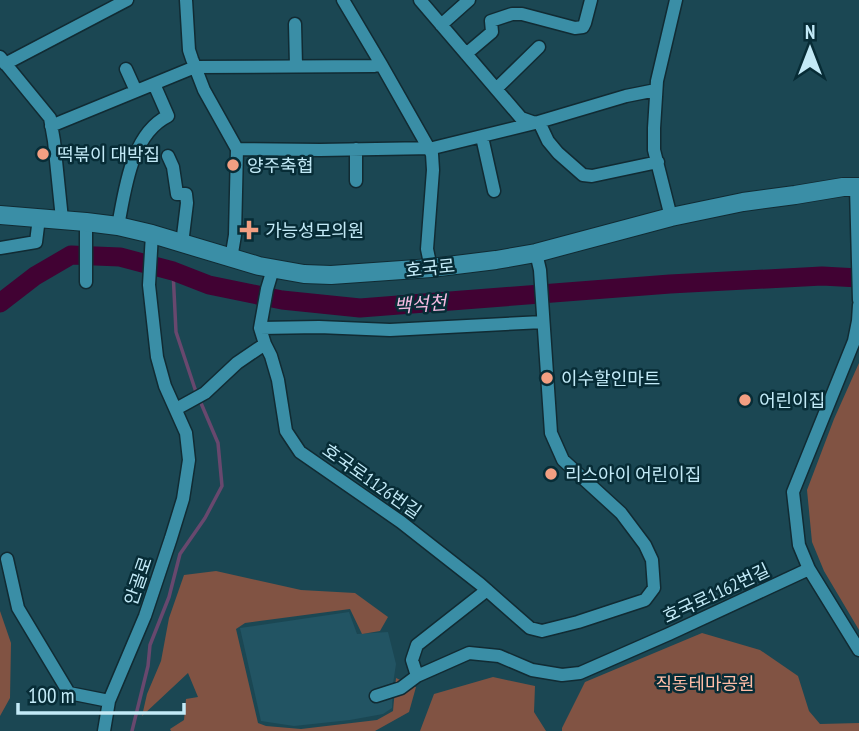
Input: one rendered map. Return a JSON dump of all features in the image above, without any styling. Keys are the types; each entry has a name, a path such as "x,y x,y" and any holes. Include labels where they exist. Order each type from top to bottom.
{"street":[{"path":"0,79 5,64 127,0"},
{"path":"186,0 189,50 204,90 237,149 232,259"},
{"path":"343,0 432,154 427,249 430,268"},
{"path":"420,0 521,118 537,122 558,153 583,175 592,176 658,162"},
{"path":"441,25 469,0"},
{"path":"466,54 492,32 491,21 512,13 575,28 583,27 591,0"},
{"path":"671,217 654,150 656,90 676,0"},
{"path":"295,24 296,66"},
{"path":"496,89 539,47"},
{"path":"5,64 50,118 62,219"},
{"path":"51,126 195,67 381,64"},
{"path":"125,69 136,91"},
{"path":"118,226 128,178 143,138 157,121 168,116 154,84"},
{"path":"237,149 445,146 656,90"},
{"path":"482,137 494,191"},
{"path":"356,149 356,181"},
{"path":"168,156 173,167 177,194 186,194 182,244"},
{"path":"857,187 859,302 854,341 793,492 799,545 809,569 859,650"},
{"name":"호국로","path":"0,215 118,226 152,241 182,244 273,269 331,275 496,260 538,261 671,217 743,202 857,187"},
{"path":"0,248 36,242 39,218"},
{"path":"86,222 86,282"},
{"name":"안골로","path":"104,731 109,701 145,617 183,499 189,460 186,433 165,386 157,357 149,285 152,241"},
{"path":"273,269 260,325 390,330 543,322 538,261"},
{"name":"호국로1126번길","path":"260,325 278,380 286,431 300,452 401,522 530,628 542,631 645,600 654,587 652,560 645,545 621,513 563,460 551,433 543,322"},
{"path":"176,409 205,393 237,363 265,344"},
{"path":"7,559 18,608 69,692 109,701"},
{"name":"호국로1162번길","path":"376,696 401,688 417,676 469,653 499,656 532,670 562,675 580,673 809,569"},
{"path":"417,676 412,660 417,645 487,590"}],"shaded area":[{"path":"349,612 357,634 388,632 396,664 392,708 383,714 294,726 261,721 240,628"}],"green space":[{"path":"859,363 859,630 824,571 812,542 807,490"},
{"path":"216,571 301,590 355,593 388,617 380,631 362,634 350,609 245,623 236,629 258,723 301,729 377,720 393,711 396,678 416,687 409,712 375,731 171,731 170,729 184,720 186,699 198,697 188,673 142,716 147,694 161,661 169,618 184,575"},
{"path":"0,611 11,643 10,698 0,716"},
{"name":"직동테마공원","path":"702,633 760,650 798,676 809,711 820,724 859,723 859,731 562,731 585,682"},
{"path":"493,677 535,686 534,712 546,731 420,731 434,694"}],"waterway":[{"name":"백석천","path":"0,303 35,276 71,255 120,257 173,271 209,285 282,300 360,308 670,284 822,276 859,278"},
{"path":"132,731 148,666 150,645 169,597 180,554 205,518 222,486 218,443 195,389 176,332 173,271"}],"place":[{"name":"떡볶이 대박집","path":"43,154"},
{"name":"양주축협","path":"233,165"},
{"name":"가능성모의원","path":"249,230"},
{"name":"이수할인마트","path":"547,378"},
{"name":"어린이집","path":"745,400"},
{"name":"리스아이 어린이집","path":"551,474"}]}
